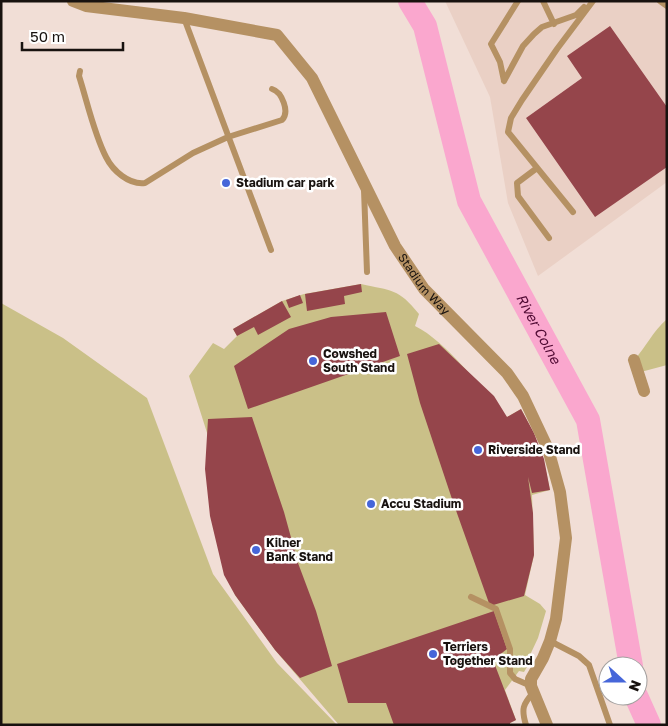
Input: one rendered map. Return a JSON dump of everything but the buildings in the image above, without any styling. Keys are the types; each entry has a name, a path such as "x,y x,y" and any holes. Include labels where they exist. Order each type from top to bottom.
{"street":[{"name":"Stadium Way","path":"73,1 86,6 184,18 277,35 312,78 395,246 424,289 508,373 524,396 548,449 560,492 566,538 556,619 544,658 531,679 532,689"},
{"path":"634,360 644,391"},
{"path":"532,689 547,725"}],"lane":[{"path":"518,1 490,44 500,62 504,81 524,46 534,34 542,27 576,15 592,1"},
{"path":"543,1 554,24"},
{"path":"573,212 508,132 511,118 556,49 592,1"},
{"path":"660,1 667,6"},
{"path":"184,18 271,250"},
{"path":"80,71 79,76 106,158 118,172 129,181 137,184 145,183 193,153 228,137 284,119 286,110 279,93 272,89"},
{"path":"537,168 518,183 518,196 549,238"},
{"path":"364,181 367,272"},
{"path":"470,597 496,609 510,649 510,673 515,679 532,689 524,702 523,716 526,725"},
{"path":"550,641 579,656 589,665 610,725"}],"shaded area":[{"path":"445,1 667,1 667,182 538,276 508,203 490,97"},
{"name":"Accu Stadium","path":"361,284 394,292 405,299 419,314 415,326 427,333 451,354 507,417 521,409 539,448 550,490 532,495 534,555 525,595 540,604 546,611 538,638 530,655 533,657 524,672 519,671 505,690 516,720 510,723 510,725 339,725 275,650 235,595 209,439 189,376 213,343 224,349 237,336 233,329 282,301 304,294"},
{"path":"1,303 63,338 147,398 213,574 277,663 337,725 1,725"},
{"path":"667,319 667,365 637,373 634,360 657,329"}],"waterway":[{"name":"River Colne","path":"410,1 425,26 469,201 588,420 629,656"},
{"name":"River Colne","path":"640,706 649,725"}],"place":[{"name":"Stadium car park","path":"226,183"},
{"name":"Cowshed South Stand","path":"313,361"},
{"name":"Riverside Stand","path":"478,450"},
{"name":"Accu Stadium","path":"371,504"},
{"name":"Kilner Bank Stand","path":"256,550"},
{"name":"Terriers Together Stand","path":"433,654"}]}
